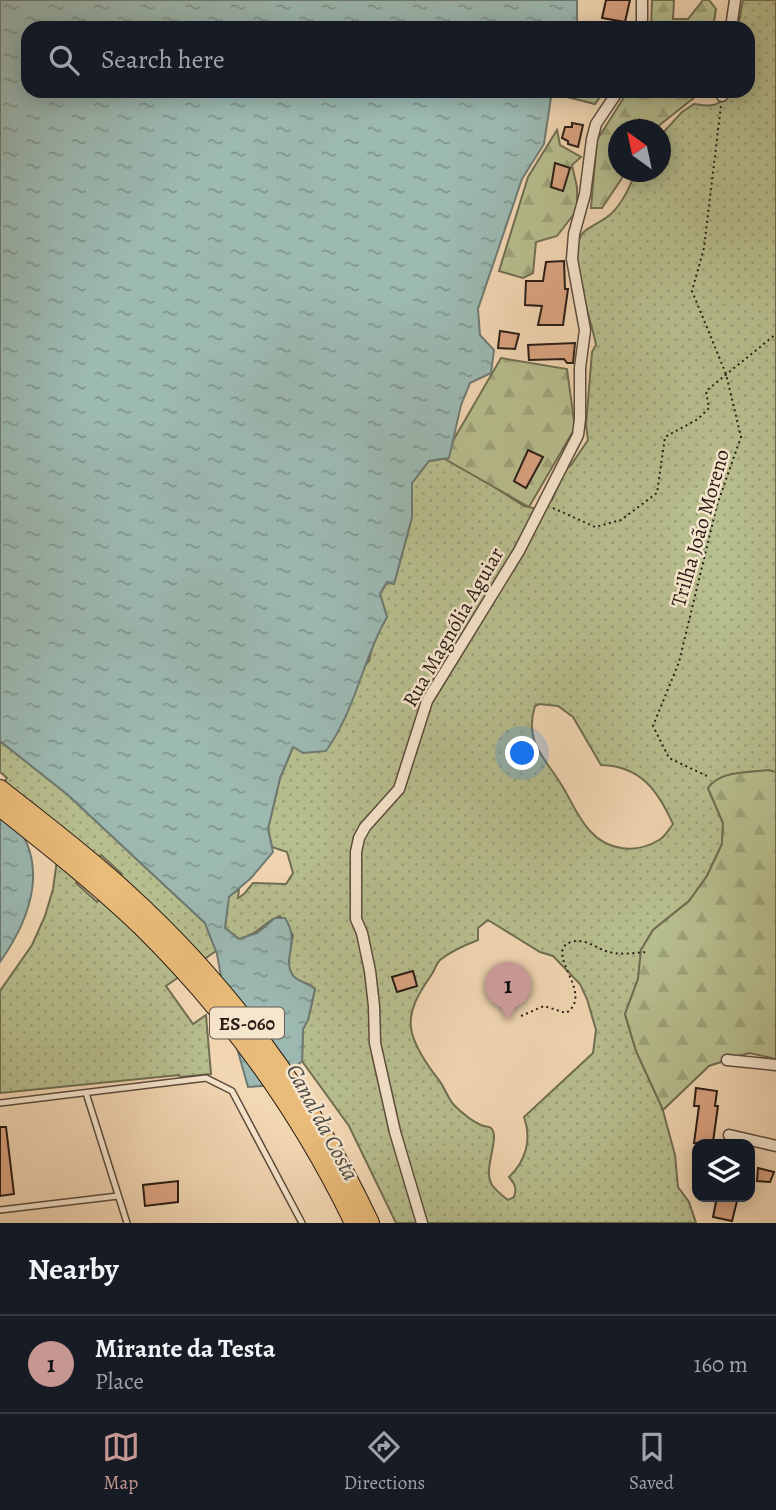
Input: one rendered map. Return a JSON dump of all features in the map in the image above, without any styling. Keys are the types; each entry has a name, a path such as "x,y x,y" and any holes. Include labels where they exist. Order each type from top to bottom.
{"main road":[{"name":"ES-060","path":"0,789 115,882 174,938 215,984 266,1048 306,1107 338,1160 370,1223"},
{"name":"ES-060","path":"0,807 120,906 204,993 254,1057 294,1115 354,1223"}],"street":[{"path":"642,0 642,21"},
{"path":"732,21 735,0"},
{"name":"Rua Magnólia Aguiar","path":"422,1223 394,1132 375,1043 370,971 362,933 356,919 356,852 365,827 398,789 427,701 519,551 578,435 580,368 585,330 572,247 583,206 588,161 596,124 613,98"},
{"path":"727,1060 776,1065"},
{"path":"730,1135 776,1146"}],"lane":[{"path":"0,1103 206,1078 232,1091 302,1223"},
{"path":"86,1093 127,1223"},
{"path":"0,1210 118,1196"}],"path":[{"name":"Trilha João Moreno","path":"707,776 669,758 653,726 679,662 717,505 741,436 726,374 692,291 704,248 722,98"},
{"path":"542,504 595,527 621,520 657,492 665,437 698,419 709,408 706,391 776,334"},
{"path":"521,1016 544,1006 566,1013 570,1011 577,999 575,986 564,966 562,953 569,942 577,941 607,952 647,952"}],"green space":[{"path":"652,0 674,0 673,19 688,19 703,0 709,0 716,9 714,21 651,21"},
{"path":"743,0 776,0 776,772 760,771 729,776 708,788 723,823 722,844 707,876 689,901 653,930 641,950 638,979 625,1014 636,1051 662,1107 675,1155 678,1187 689,1202 696,1223 396,1223 349,1126 302,1061 303,1029 308,1020 315,989 292,975 289,959 293,935 280,916 239,939 225,928 228,897 239,889 238,898 253,883 286,884 293,873 287,852 272,847 268,829 280,778 293,747 369,661 374,639 387,617 380,594 387,582 394,584 412,517 412,483 429,461 449,458 524,506 538,509 552,500 565,470 588,440 586,425 592,352 596,345 578,268 579,240 585,231 616,209 631,182 671,182 671,124 694,104 719,103 724,98 755,98 755,21 739,21","holes":["539,704 558,706 573,717 601,765 615,766 637,775 661,801 673,824 659,840 632,849 614,846 597,838 579,816 534,741 532,731 535,706","488,920 540,952 553,956 580,984 587,999 596,1030 593,1053 524,1117 526,1149 520,1164 509,1177 515,1191 514,1197 508,1200 492,1185 489,1178 494,1132 490,1127 468,1117 452,1103 419,1051 414,1039 411,1017 419,994 439,962 453,951 478,940 478,928"]},
{"path":"571,98 599,98 595,104"},
{"path":"624,98 694,98 667,119 610,119"},
{"path":"608,123 608,182 619,182 602,208 591,208 597,140"},
{"path":"557,130 560,145 581,157 572,165 577,187 577,210 557,236 536,242 533,273 523,278 499,271 528,177"},
{"path":"501,358 567,369 575,428 529,507 443,458"},
{"path":"0,741 68,795 205,923 216,951 166,986 193,1024 206,1015 211,1074 0,1093 0,991 32,945 45,916 53,889 58,853 10,810 0,821 0,788 7,778 0,772","holes":["101,855 122,874 97,902 76,883"]},
{"path":"768,770 776,772 776,1059 749,1053 709,1066 663,1110 636,1051 625,1014 638,979 641,950 653,930 689,901 707,876 722,844 723,823 708,788 713,782 727,775"}],"water":[{"path":"0,0 577,0 577,21 21,21 21,98 551,98 544,144 522,179 478,309 480,335 494,350 491,373 470,383 461,405 449,458 429,461 412,483 412,517 394,584 387,582 380,594 387,617 378,633 345,718 326,751 303,753 293,747 280,778 268,829 273,852 251,878 229,897 225,928 239,939 257,933 275,918 285,918 292,942 289,968 296,979 315,989 308,1020 303,1029 302,1061 276,1085 248,1087 228,1016 217,954 205,923 68,795 0,741"},
{"path":"7,814 21,831 33,868 28,906 12,944 0,962 0,821"}],"building":[{"path":"606,0 630,0 625,21 602,18"},
{"path":"572,123 583,125 578,147 568,144 568,141 562,138 565,127 572,127"},
{"path":"555,163 570,168 563,191 551,187"},
{"path":"564,261 565,289 568,289 563,325 538,325 542,306 525,305 526,281 543,281 546,262"},
{"path":"500,331 519,334 515,349 498,348"},
{"path":"575,343 573,363 567,363 564,359 529,360 528,345"},
{"path":"528,450 543,457 526,488 514,481"},
{"path":"413,971 417,986 397,992 392,977"},
{"path":"696,1088 717,1091 715,1106 718,1106 713,1139 695,1139 699,1106 694,1106"},
{"path":"0,1127 6,1127 14,1194 0,1196"},
{"path":"758,1168 774,1172 770,1182 757,1181"},
{"path":"178,1181 178,1202 145,1206 143,1185"},
{"path":"716,1202 737,1202 732,1221 713,1217"}],"place":[{"name":"Mirante da Testa","path":"508,1020"}],"water label":[{"name":"Canal da Costa","path":"323,1122"}]}
